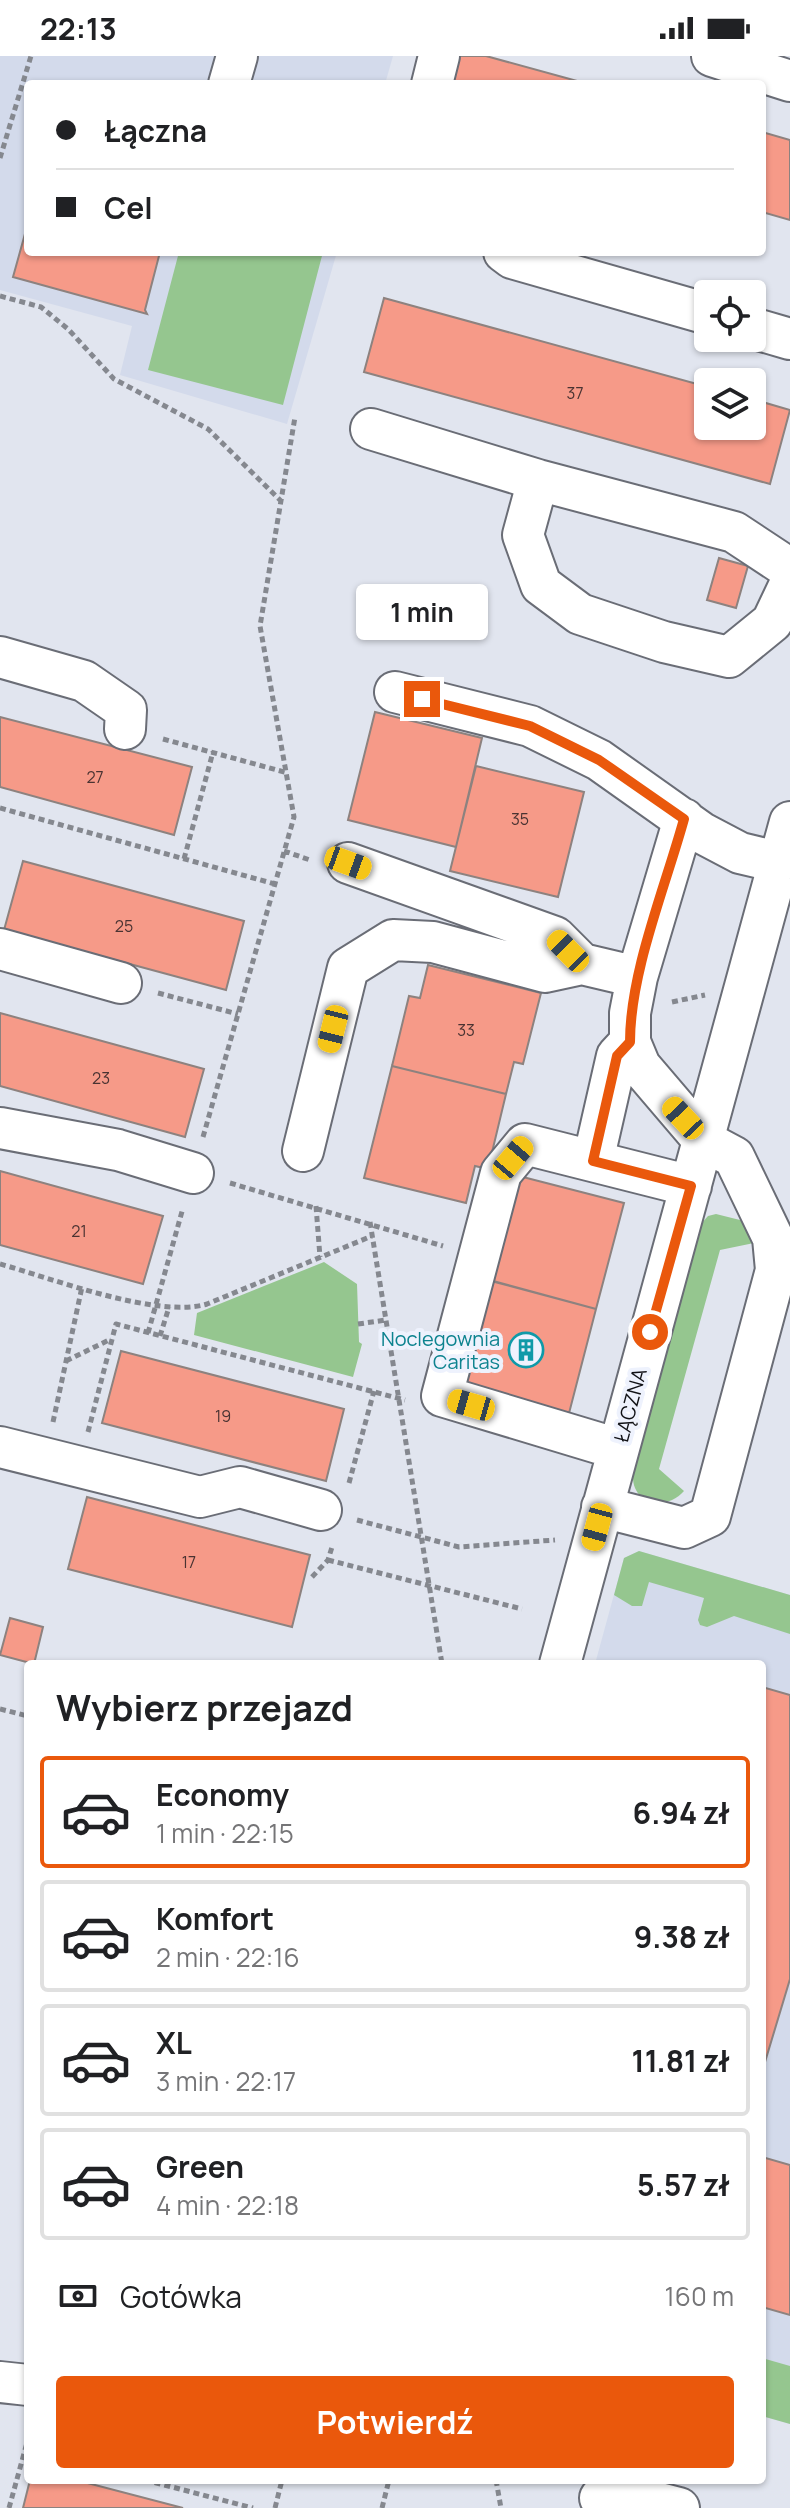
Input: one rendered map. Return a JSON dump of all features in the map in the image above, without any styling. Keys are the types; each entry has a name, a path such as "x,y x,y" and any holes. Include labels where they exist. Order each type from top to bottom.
{"street":[{"path":"230,80 237,56"},
{"path":"433,80 439,56"},
{"path":"712,56 790,81"},
{"path":"509,256 694,310"},
{"path":"766,332 790,339"},
{"path":"371,429 538,480 734,532 790,569"},
{"path":"538,480 523,535 541,585 580,614 664,642 729,657 772,622 790,584"},
{"path":"0,657 84,681 126,710 125,729"},
{"path":"395,692 530,726 599,760 684,819 740,853 778,862"},
{"path":"593,1161 617,1056 684,819"},
{"name":"ŁĄCZNA","path":"561,1660 790,822"},
{"path":"348,863 555,937 633,1008 654,1085 704,1141 734,1157 773,1238 776,1270 710,1516 684,1528 602,1507"},
{"path":"303,1151 348,968 393,940 433,942 545,972 582,964"},
{"path":"0,949 121,983"},
{"path":"0,1128 118,1150 193,1173"},
{"path":"618,1449 442,1396 501,1173 525,1144 691,1186"},
{"path":"0,1447 200,1497 240,1487 321,1510"},
{"path":"0,2382 24,2385"},
{"path":"595,2495 644,2499 679,2508"}],"path":[{"path":"0,158 31,56"},
{"path":"0,296 41,307 68,329 114,379 208,429 281,501"},
{"path":"148,1333 275,884 294,805 260,626 295,417"},
{"path":"184,859 213,752"},
{"path":"0,808 275,884"},
{"path":"121,983 238,1014"},
{"path":"633,1008 648,1008 712,993 741,999"},
{"path":"193,1173 370,1222 478,1258"},
{"path":"316,1206 320,1257"},
{"path":"370,1222 441,1660"},
{"path":"0,1264 169,1307 207,1304 372,1236"},
{"path":"62,1463 66,1361 82,1287"},
{"path":"160,1336 169,1307"},
{"path":"358,1324 386,1320"},
{"path":"62,1463 116,1324 430,1406 442,1396"},
{"path":"66,1361 112,1339"},
{"path":"321,1510 423,1538 473,1548 563,1539 591,1547"},
{"path":"328,1560 522,1609"},
{"path":"0,1709 24,1715"},
{"path":"9,2508 24,2456"},
{"path":"160,2484 253,2508"},
{"path":"275,2508 281,2484"},
{"path":"382,2508 388,2484"},
{"path":"497,2484 501,2508"}],"shaded area":[{"path":"0,56 393,56 386,80 24,80 24,256 336,256 287,424 120,375 132,326 0,290"},
{"path":"639,1551 790,1595 790,2424 766,2417 766,1660 596,1660 624,1558"}],"green space":[{"path":"178,256 322,256 283,405 148,370"},
{"path":"716,1214 744,1221 754,1243 720,1250 659,1469 684,1491 668,1502 651,1502 638,1493 633,1474 701,1224 708,1216"},
{"path":"324,1262 357,1284 359,1342 362,1344 353,1377 194,1335 197,1313"},
{"path":"639,1551 790,1595 790,1634 734,1616 707,1627 700,1625 698,1620 704,1598 649,1582 642,1606 632,1606 614,1595 624,1558"},
{"path":"766,2359 790,2366 790,2424 766,2417"}],"building":[{"path":"451,56 486,56 573,80 444,80"},
{"path":"766,133 790,140 790,220 766,213"},
{"path":"24,237 24,256 159,256 145,310 147,314 13,277"},
{"path":"384,298 694,383 694,440 766,440 766,403 790,410 770,484 364,372"},
{"path":"719,558 748,566 736,608 707,600"},
{"path":"375,712 482,738 456,847 348,820"},
{"path":"0,717 192,767 174,835 0,787"},
{"path":"476,766 584,792 558,897 450,871"},
{"path":"23,861 244,921 226,990 4,930"},
{"path":"428,965 541,993 523,1064 514,1062 506,1094 392,1066 409,996 420,998"},
{"path":"0,1013 204,1069 185,1137 0,1086"},
{"path":"392,1066 506,1094 488,1169 475,1166 466,1203 364,1178"},
{"path":"0,1171 163,1216 143,1284 0,1245"},
{"path":"519,1176 624,1203 596,1309 491,1281"},
{"name":"Noclegownia Caritas","path":"482,1278 596,1309 567,1421 460,1384"},
{"path":"121,1351 344,1409 326,1481 102,1423"},
{"path":"87,1497 310,1555 292,1627 68,1569"},
{"path":"10,1618 43,1627 35,1660 24,1661 0,1655"},
{"path":"766,1688 790,1695 790,1979 766,2059"},
{"path":"766,2158 790,2165 790,2315 766,2308"},
{"path":"29,2484 91,2484 183,2508 23,2508"}],"place":[{"name":"Noclegownia Caritas","path":"526,1350"}],"route":[{"path":"422,699 530,726 599,760 684,819 637,977 630,1013 630,1042 617,1056 593,1161 691,1186 650,1332"}]}
